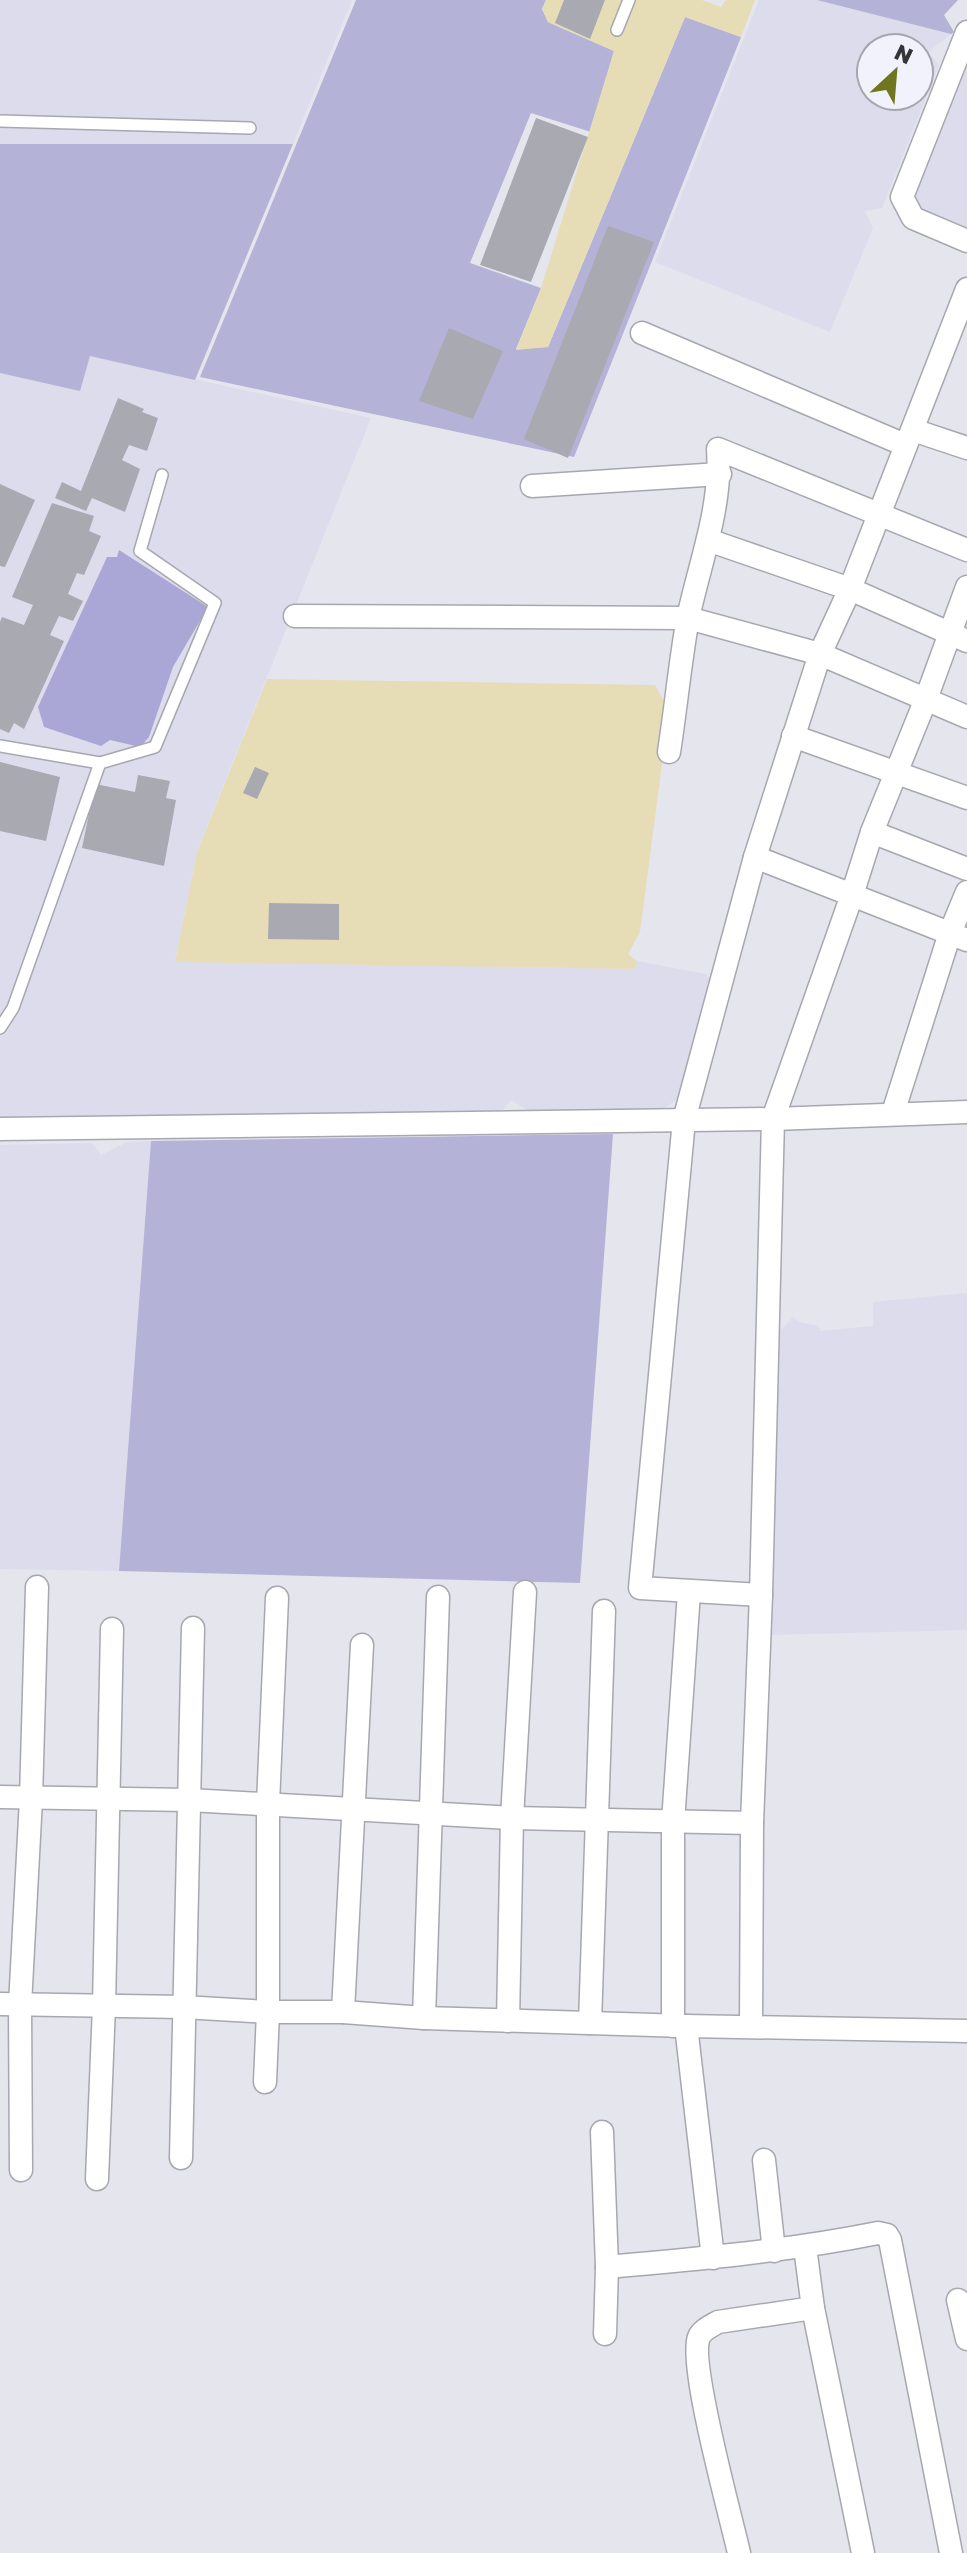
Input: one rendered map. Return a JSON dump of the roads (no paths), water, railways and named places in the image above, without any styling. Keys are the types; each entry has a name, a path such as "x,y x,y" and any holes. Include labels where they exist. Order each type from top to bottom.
{"street":[{"path":"967,32 902,197 913,218 967,241"},
{"path":"761,1595 640,1588 684,1120 755,857 820,654 850,589 967,289"},
{"path":"642,333 909,438 967,448"},
{"path":"669,752 688,618 708,540 720,474 718,449 967,550"},
{"path":"532,486 720,474"},
{"path":"708,540 850,589 959,638"},
{"path":"751,2026 752,1823 773,1119 872,832 926,699 959,638 967,587"},
{"path":"295,616 688,618 820,654 967,717"},
{"path":"793,736 967,798"},
{"path":"872,832 967,869"},
{"path":"755,857 958,937"},
{"path":"893,1113 958,937 967,892"},
{"path":"0,1129 773,1119 967,1112"},
{"path":"21,2170 10,2004 31,1799 37,1587"},
{"path":"508,2021 512,1818 525,1592"},
{"path":"689,1592 673,1822 680,2026 713,2258"},
{"path":"424,2018 438,1597"},
{"path":"265,2082 268,1804 277,1598"},
{"path":"590,2023 604,1611"},
{"path":"181,2158 193,1628"},
{"path":"97,2179 112,1629"},
{"path":"343,2012 362,1645"},
{"path":"0,1797 189,1800 512,1818 752,1823"},
{"path":"10,2004 343,2012 424,2018 680,2026 967,2031"},
{"path":"602,2132 607,2267 605,2334"},
{"path":"764,2160 774,2251"},
{"path":"607,2267 713,2258 805,2247 878,2233 887,2235 951,2553"},
{"path":"805,2247 813,2308 863,2553"},
{"path":"958,2300 967,2339"},
{"path":"739,2553 702,2395 697,2348 699,2335 718,2322 813,2308"}],"lane":[{"path":"617,30 629,0"},
{"path":"0,121 250,128"},
{"path":"0,746 100,763 155,747 215,603 140,551 162,475"},
{"path":"0,1028 13,1008 100,763"}]}
